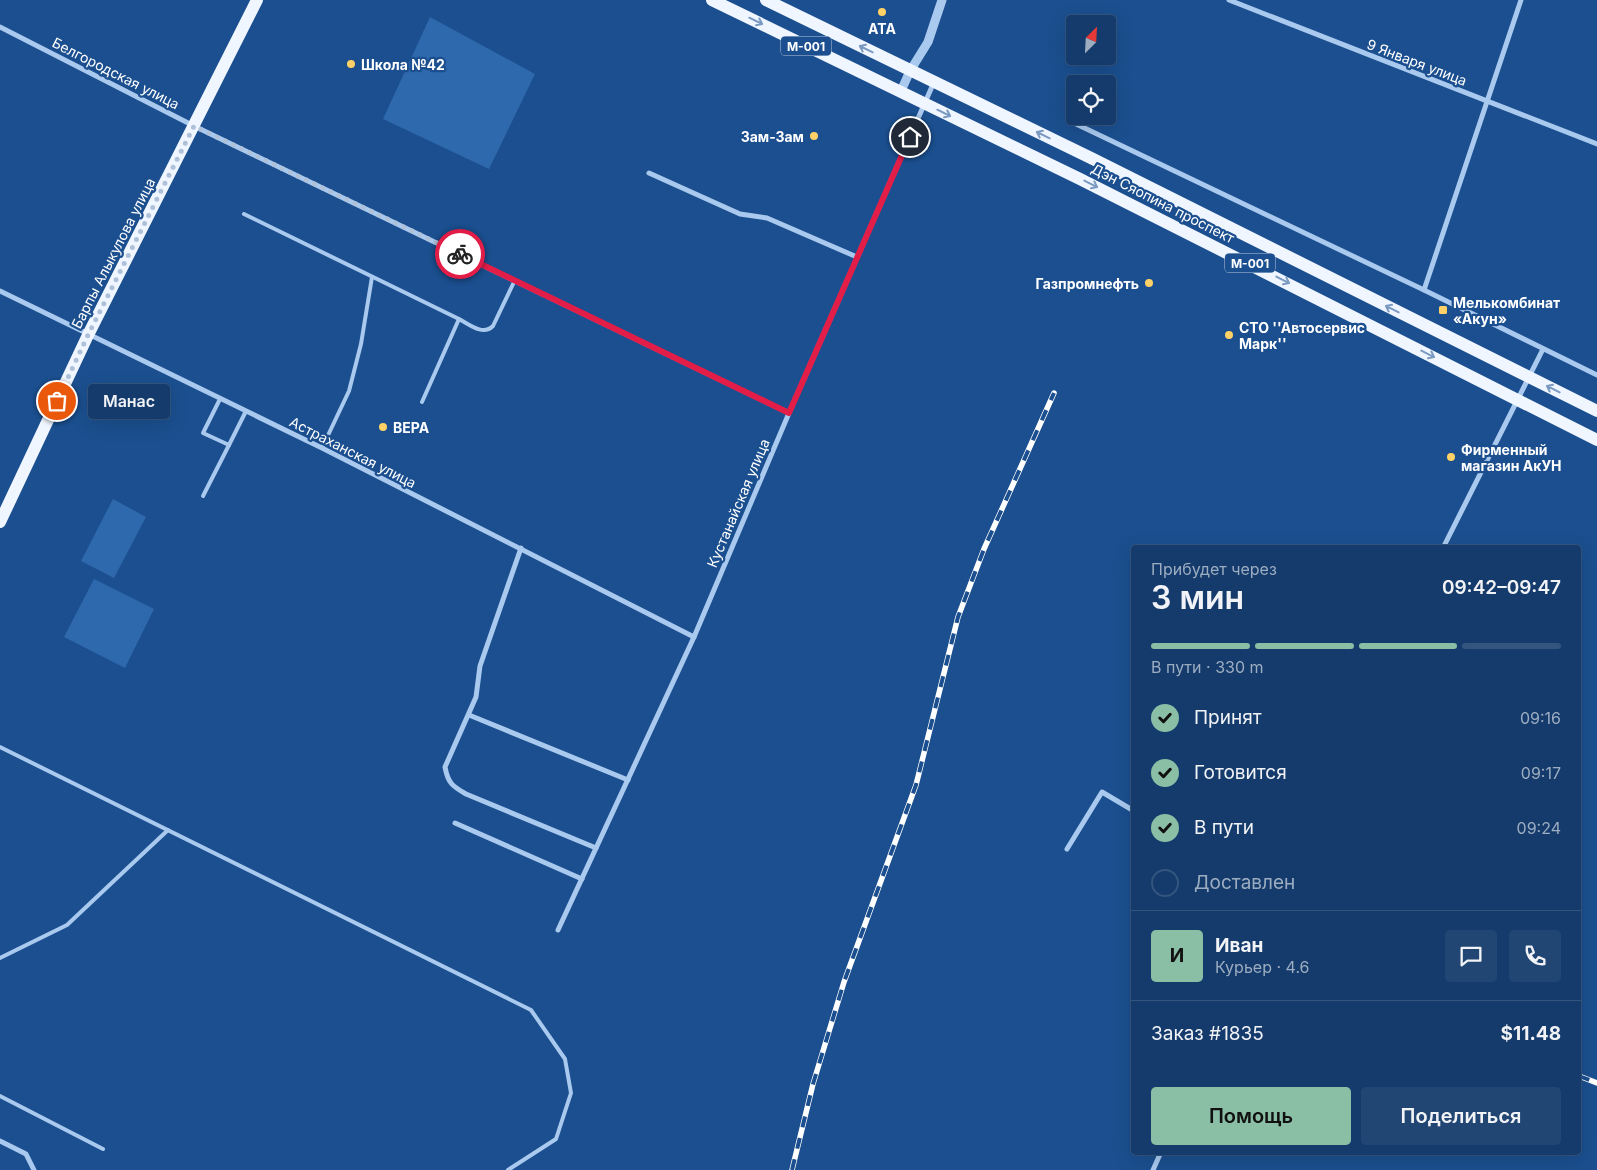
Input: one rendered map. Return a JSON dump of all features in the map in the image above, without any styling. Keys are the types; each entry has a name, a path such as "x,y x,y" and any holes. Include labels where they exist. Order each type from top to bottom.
{"main road":[{"name":"Дэн Сяопина проспект","path":"712,0 1089,183 1597,440"},
{"name":"Дэн Сяопина проспект","path":"766,0 1597,411"},
{"name":"Барпы Алыкулова улица","path":"0,522 7,500 254,2"}],"street":[{"path":"900,92 910,71 928,42 942,0"},
{"name":"9 Января улица","path":"1229,0 1597,144"},
{"path":"1424,290 1521,0"},
{"name":"Белгородская улица","path":"0,27 194,126 789,413"},
{"name":"Кустанайская улица","path":"558,930 694,637 789,413 934,82"},
{"path":"1078,125 1597,375"},
{"path":"649,173 740,214 767,218 857,257"},
{"name":"Астраханская улица","path":"0,291 322,448 694,637"},
{"path":"1444,545 1543,349"},
{"path":"521,548 480,666 476,697 445,767 447,778 454,787 466,794 596,848"},
{"path":"468,714 628,780"},
{"path":"1066,849 1102,792 1131,809"},
{"path":"456,823 582,878"},
{"path":"0,1141 26,1154 34,1170"},
{"path":"1153,1170 1159,1155"}],"lane":[{"path":"244,214 478,329 490,329 493,326 514,280"},
{"path":"322,448 349,392 361,344 372,277"},
{"path":"422,402 459,319"},
{"path":"220,399 203,433 229,446"},
{"path":"203,496 246,411"},
{"path":"0,747 531,1010 565,1059 571,1094 556,1139 508,1170"},
{"path":"0,958 67,925 168,830"},
{"path":"0,1096 103,1149"}],"shaded area":[{"path":"430,17 535,74 489,169 383,119"},
{"path":"113,499 146,517 114,578 81,561"},
{"path":"94,579 154,609 125,668 64,637"}],"railway":[{"path":"792,1170 813,1084 844,982 916,785 958,617 984,549 1054,393"},
{"path":"1581,1077 1597,1083"}],"way so far":[{"path":"57,401 88,335 194,126 460,254"}],"place":[{"name":"АТА","path":"882,12"},
{"name":"Школа №42","path":"351,64"},
{"name":"Зам-Зам","path":"814,136"},
{"name":"Газпромнефть","path":"1149,283"},
{"name":"Мелькомбинат «Акун»","path":"1443,310"},
{"name":"СТО ''Автосервис Марк''","path":"1229,335"},
{"name":"Манас","path":"57,401"},
{"name":"ВЕРА","path":"383,427"},
{"name":"Фирменный магазин АкУН","path":"1451,457"}],"route":[{"path":"460,254 789,413 910,137"}]}
